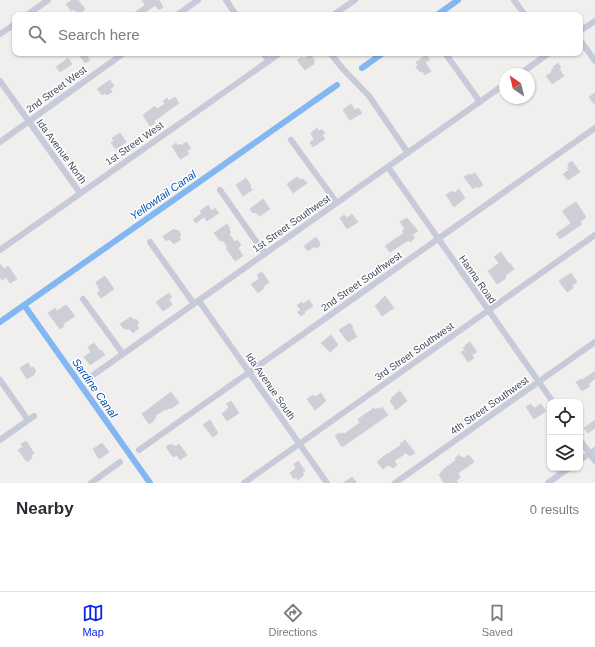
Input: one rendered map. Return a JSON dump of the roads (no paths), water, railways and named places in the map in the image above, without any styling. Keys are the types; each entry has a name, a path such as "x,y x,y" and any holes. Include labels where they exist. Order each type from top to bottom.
{"street":[{"path":"31,12 48,0"},
{"path":"181,12 198,0"},
{"path":"226,0 234,12"},
{"path":"338,12 355,0"},
{"path":"514,0 523,12"},
{"path":"583,29 595,21"},
{"path":"0,34 12,26"},
{"path":"583,44 595,61"},
{"name":"2nd Street West","path":"0,142 120,56"},
{"path":"265,56 269,61"},
{"name":"1st Street West","path":"0,250 276,56"},
{"path":"332,56 369,96 408,153"},
{"path":"447,56 480,102"},
{"path":"529,68 546,56"},
{"name":"Ida Avenue North","path":"0,81 80,193"},
{"name":"1st Street Southwest","path":"89,378 499,88"},
{"name":"2nd Street Southwest","path":"139,450 595,128"},
{"path":"292,140 337,203"},
{"name":"Hanna Road","path":"388,167 551,399"},
{"path":"220,190 265,254"},
{"name":"3rd Street Southwest","path":"244,483 595,236"},
{"name":"Ida Avenue South","path":"150,242 249,372 328,483"},
{"path":"83,299 122,354"},
{"name":"4th Street Southwest","path":"395,483 595,342"},
{"path":"0,380 28,420"},
{"path":"0,440 34,416"},
{"path":"583,443 592,452 595,461"},
{"path":"583,458 592,452"},
{"path":"91,483 120,462"},
{"path":"548,483 565,471"}],"waterway":[{"name":"Yellowtail Canal","path":"441,12 458,0"},
{"name":"Yellowtail Canal","path":"362,68 379,56"},
{"name":"Yellowtail Canal","path":"0,322 337,85"},
{"name":"Sardine Canal","path":"24,305 150,483"}]}
